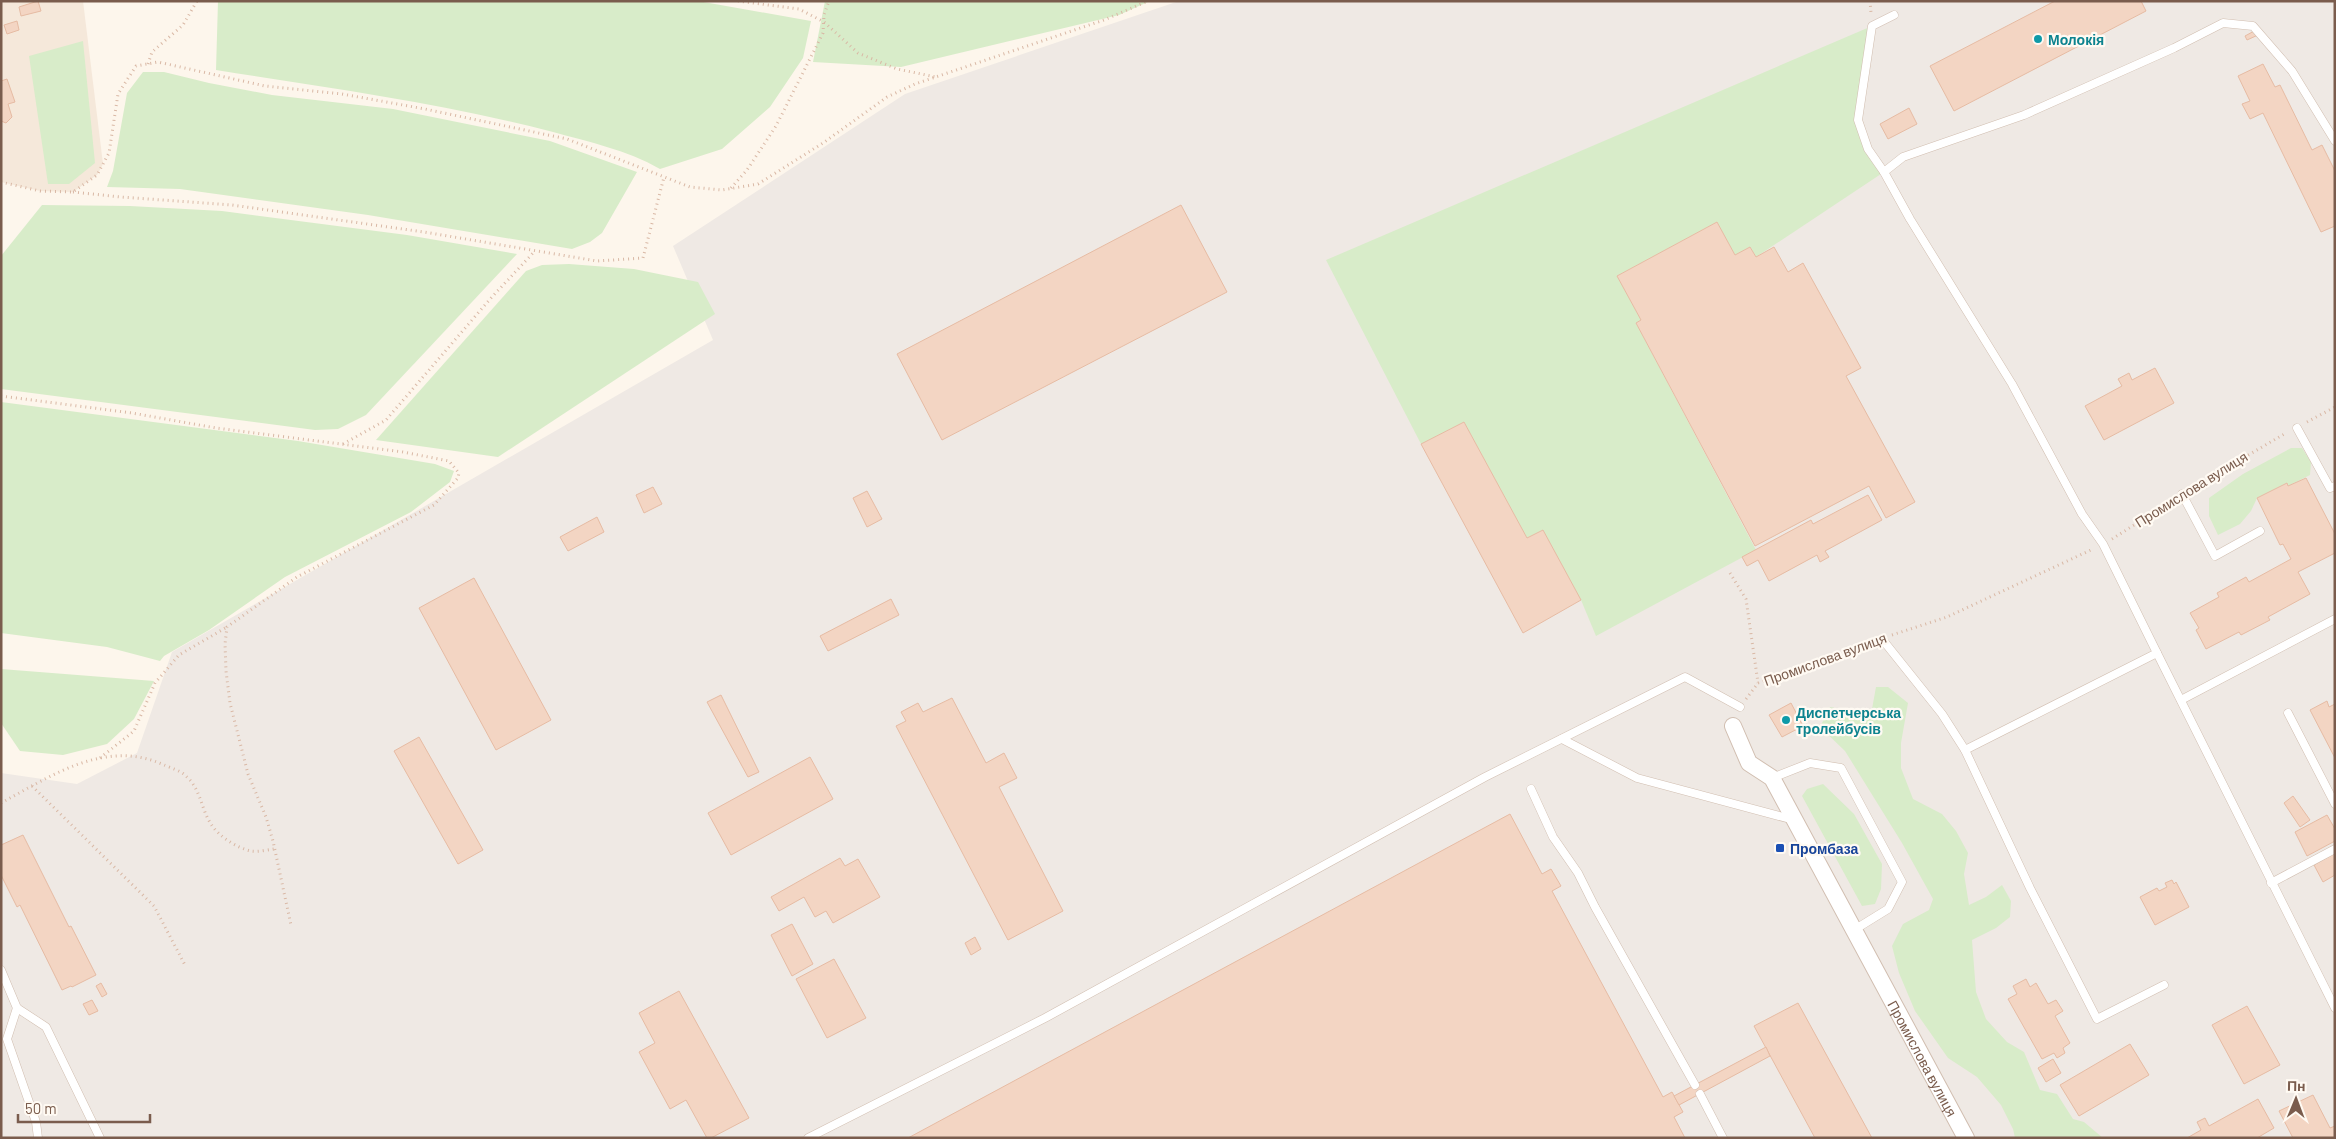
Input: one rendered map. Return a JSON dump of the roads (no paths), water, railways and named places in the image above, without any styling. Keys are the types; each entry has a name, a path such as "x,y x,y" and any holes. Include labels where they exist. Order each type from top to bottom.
{"street":[{"name":"Промислова вулиця","path":"1733,726 1749,763 1772,778 1796,820 1966,1138"}],"lane":[{"path":"1894,15 1872,26 1858,120 1868,149 1884,172 1910,219 2012,384 2082,514 2103,544 2335,1008"},
{"path":"1884,172 1903,157 2024,115 2174,48 2223,23 2253,26 2292,72 2335,142"},
{"path":"2297,428 2330,488 2335,486"},
{"path":"2182,494 2215,556 2260,531"},
{"path":"2181,700 2335,619"},
{"path":"1882,639 1942,714 1964,750 2030,888 2097,1018 2164,985"},
{"path":"1964,750 2157,653"},
{"path":"808,1138 1045,1018 1468,787 1685,677 1740,707"},
{"path":"2288,713 2335,804"},
{"path":"1562,739 1637,778 1796,820"},
{"path":"1772,778 1810,762 1841,768 1902,882 1888,909 1854,930"},
{"path":"1531,789 1554,837 1578,873 1595,907 1695,1085"},
{"path":"2271,883 2335,849"},
{"path":"1,970 17,1008 46,1027 100,1138"},
{"path":"17,1008 7,1039 36,1122 38,1138"},
{"path":"1700,1094 1723,1138"}],"place":[{"name":"Молокія","path":"2038,39"},
{"name":"Диспетчерська тролейбусів","path":"1786,720"},
{"name":"Промбаза","path":"1780,848"}]}
